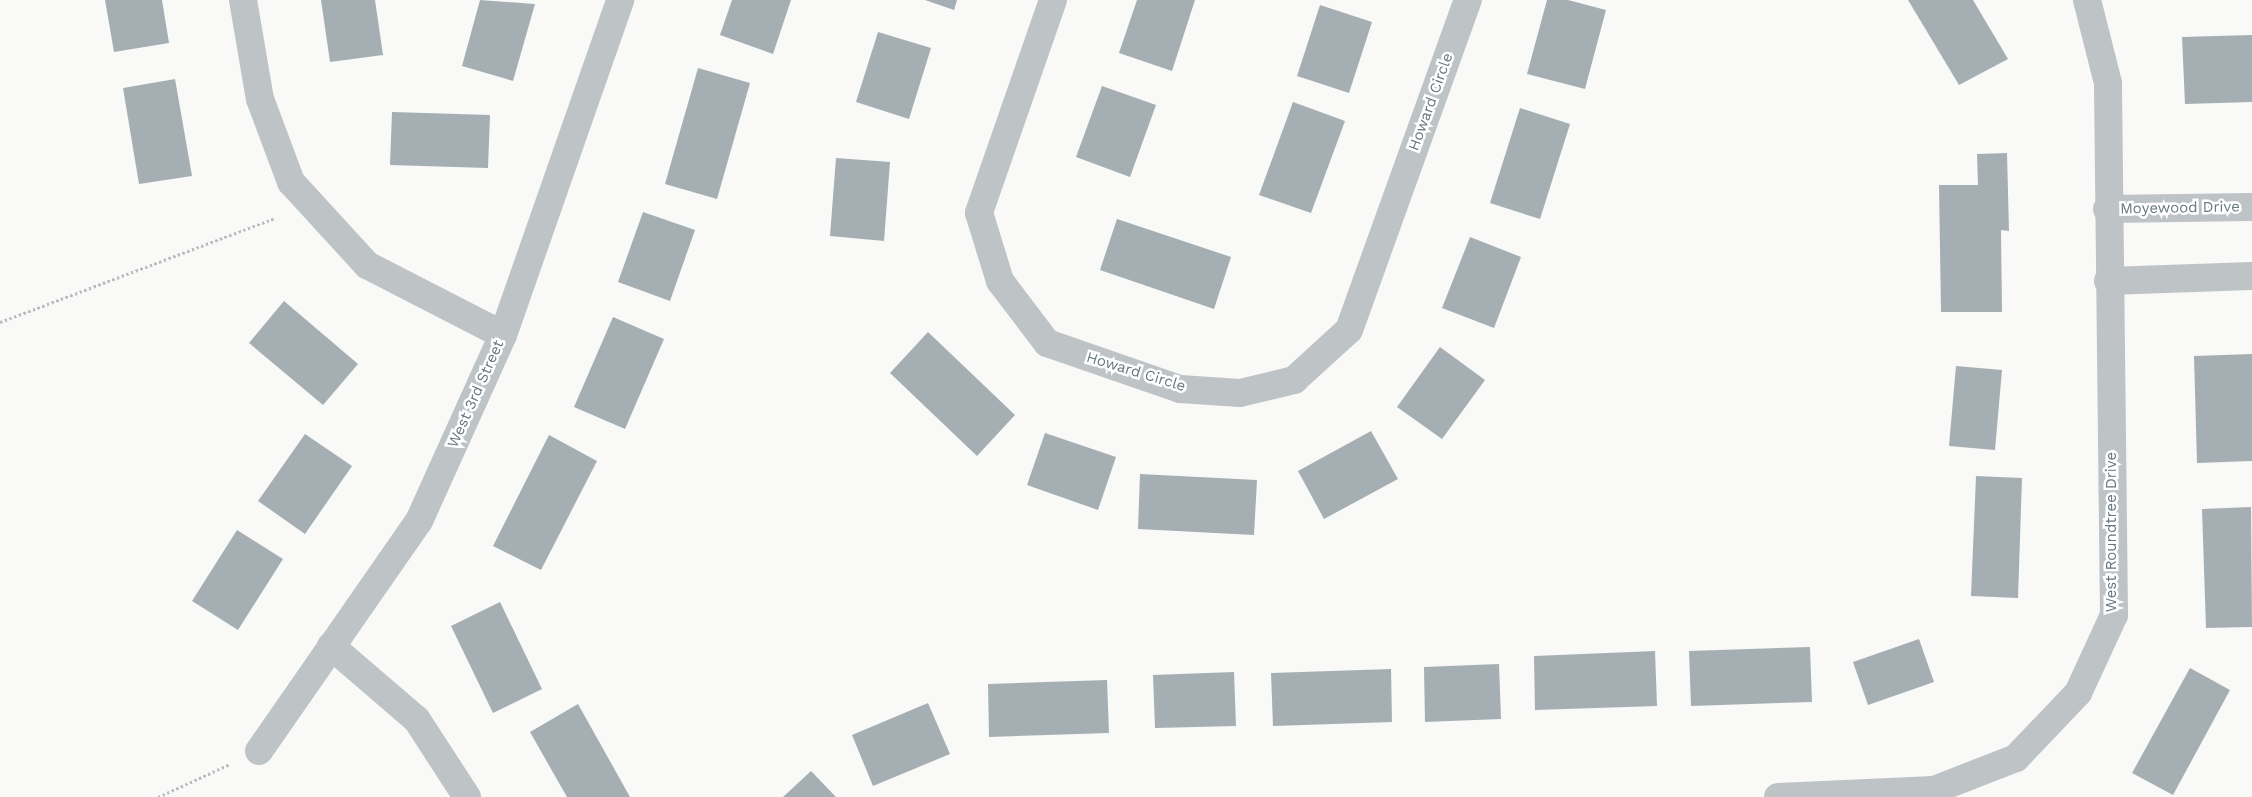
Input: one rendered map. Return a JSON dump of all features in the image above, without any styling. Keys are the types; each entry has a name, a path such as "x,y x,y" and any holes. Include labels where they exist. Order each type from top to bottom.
{"street":[{"path":"243,0 260,99 290,182 367,265 503,335"},
{"name":"West 3rd Street","path":"259,751 419,521 503,335 620,0"},
{"name":"Howard Circle","path":"1053,0 979,213 1000,281 1047,343 1180,389 1240,393 1294,380 1349,330 1468,0"},
{"name":"West Roundtree Drive","path":"1778,797 1934,790 2016,758 2078,693 2114,616 2107,209 2108,83 2087,0"},
{"name":"Moyewood Drive","path":"2107,209 2252,207"},
{"path":"2108,281 2252,276"},
{"path":"331,646 417,720 467,797"}],"path":[{"path":"0,322 275,218"},
{"path":"158,797 259,751"}],"building":[{"path":"105,0 162,0 169,43 114,52"},
{"path":"321,0 375,0 383,55 330,62"},
{"path":"480,0 535,4 513,81 462,66"},
{"path":"732,0 791,0 773,54 720,35"},
{"path":"925,0 957,0 954,10"},
{"path":"1137,0 1195,0 1172,71 1119,53"},
{"path":"1547,0 1568,0 1606,10 1585,89 1527,74"},
{"path":"1908,0 1973,0 2008,59 1959,85"},
{"path":"1320,5 1372,22 1349,93 1297,76"},
{"path":"878,32 931,48 909,119 856,102"},
{"path":"2252,35 2252,102 2185,104 2182,37"},
{"path":"698,68 750,83 717,199 665,184"},
{"path":"175,79 192,176 139,184 123,88"},
{"path":"1102,86 1156,105 1130,177 1076,157"},
{"path":"1293,102 1345,121 1311,213 1259,195"},
{"path":"1520,108 1570,124 1540,219 1490,203"},
{"path":"392,112 490,115 488,168 390,165"},
{"path":"2007,153 2009,231 2001,230 2002,312 1941,312 1939,185 1978,185 1977,154"},
{"path":"836,158 890,162 884,241 830,236"},
{"path":"643,212 695,230 670,301 618,282"},
{"path":"1117,219 1231,257 1214,309 1100,270"},
{"path":"1470,237 1521,257 1494,328 1442,308"},
{"path":"284,301 358,364 323,405 249,343"},
{"path":"613,317 664,339 625,429 574,407"},
{"path":"928,332 1015,415 977,456 890,373"},
{"path":"1440,347 1485,380 1442,439 1397,407"},
{"path":"2252,354 2252,461 2197,463 2194,356"},
{"path":"1956,366 2002,370 1995,450 1949,446"},
{"path":"1371,431 1398,479 1324,519 1298,471"},
{"path":"1045,433 1116,457 1098,510 1027,485"},
{"path":"305,434 352,466 305,534 258,501"},
{"path":"549,435 597,461 541,570 493,546"},
{"path":"1140,474 1257,480 1254,535 1138,529"},
{"path":"1976,476 2022,478 2018,598 1971,596"},
{"path":"2251,507 2252,627 2206,628 2202,509"},
{"path":"237,530 283,559 238,630 192,601"},
{"path":"500,602 542,689 493,713 451,626"},
{"path":"1919,639 1934,682 1868,705 1853,662"},
{"path":"1810,647 1812,702 1691,706 1689,651"},
{"path":"1655,651 1657,706 1535,710 1534,656"},
{"path":"1499,664 1501,719 1425,722 1424,667"},
{"path":"2190,668 2230,690 2173,795 2132,773"},
{"path":"1391,669 1392,722 1273,726 1271,673"},
{"path":"1234,672 1236,726 1155,728 1153,675"},
{"path":"1107,680 1109,733 989,737 988,684"},
{"path":"928,703 950,754 873,786 852,735"},
{"path":"578,704 630,797 567,797 530,732"},
{"path":"811,771 836,797 783,797"}]}
